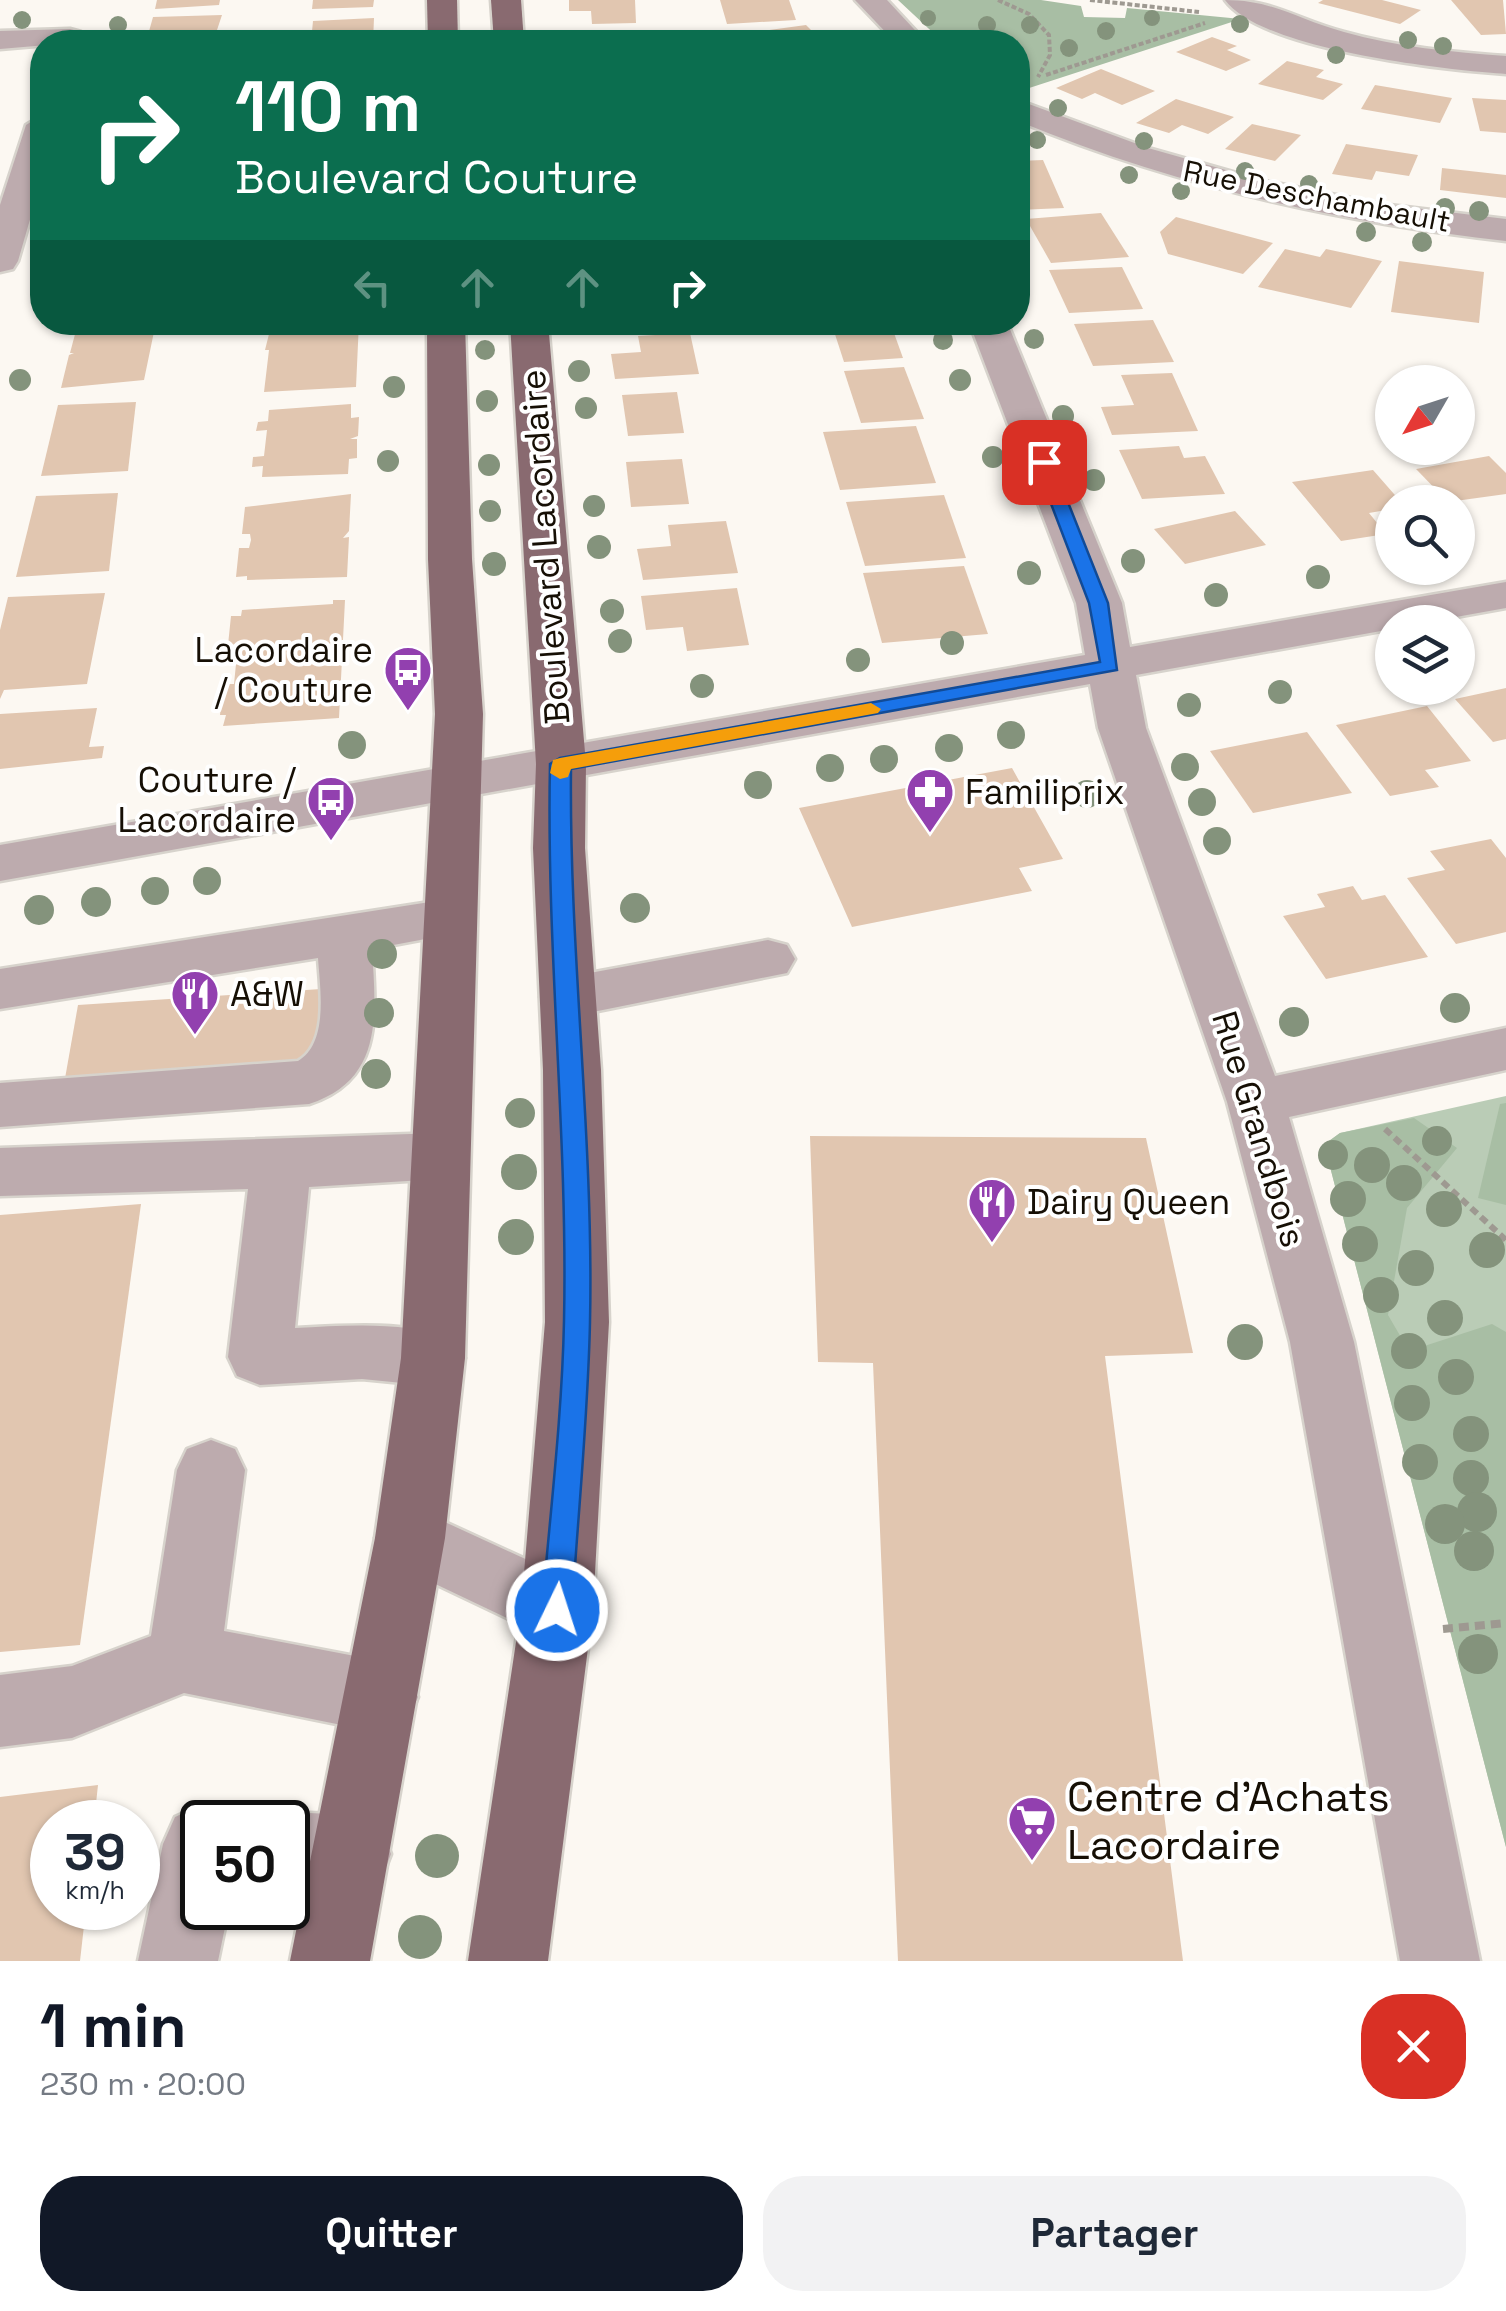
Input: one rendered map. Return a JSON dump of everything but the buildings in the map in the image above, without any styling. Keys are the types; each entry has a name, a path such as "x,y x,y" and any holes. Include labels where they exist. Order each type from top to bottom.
{"main road":[{"path":"442,0 443,30"},
{"path":"506,0 508,30"},
{"path":"330,1961 320,1852 381,1696 410,1538 433,1358 454,782 460,714 450,559 446,335"},
{"name":"Boulevard Lacordaire","path":"508,1961 557,1610 577,1322 568,997 559,848 560,764 530,335"}],"street":[{"path":"870,0 899,30"},
{"path":"1241,8 1398,52 1506,65"},
{"path":"0,40 30,36"},
{"name":"Rue Deschambault","path":"1030,100 1166,166 1261,191 1370,213 1506,230"},
{"path":"0,261 30,164"},
{"name":"Rue Grandbois","path":"993,335 1099,603 1122,728 1256,1102 1322,1342 1440,1961"},
{"path":"0,862 1506,595"},
{"path":"0,990 449,918"},
{"path":"0,1105 308,1082 327,1075 338,1062 344,1040 344,933"},
{"path":"568,997 768,959"},
{"path":"1256,1102 1506,1049"},
{"path":"0,1172 281,1166 440,1156"},
{"path":"281,1166 260,1357 362,1352 433,1358"},
{"path":"184,1658 212,1470"},
{"path":"410,1538 557,1610"},
{"path":"0,1711 72,1702 184,1658 381,1696"},
{"path":"178,1961 184,1930"}],"path":[{"path":"998,0 1029,14 1049,35 1050,54 1030,87"},
{"path":"1090,0 1241,8"},
{"path":"1038,78 1241,8"},
{"path":"1336,1085 1506,1240"}],"green space":[{"path":"898,0 1041,0 1081,6 1084,17 1125,18 1127,8 1241,19 1030,88 1030,30 930,30"},
{"path":"1506,1096 1506,1847 1327,1155 1329,1141 1340,1133"},
{"path":"1506,1103 1506,1205 1478,1198 1500,1104"},
{"path":"1414,1118 1457,1148 1407,1208 1388,1315 1409,1351 1492,1324 1506,1332 1506,1847 1327,1155 1329,1141 1340,1133"}],"slow traffic":[{"path":"560,773 560,764 871,709"}],"place":[{"name":"Lacordaire / Couture","path":"408,712"},
{"name":"Familiprix","path":"930,834"},
{"name":"Couture / Lacordaire","path":"331,842"},
{"name":"A&W","path":"195,1036"},
{"name":"Dairy Queen","path":"992,1244"},
{"name":"Centre d'Achats Lacordaire","path":"1032,1862"}],"route":[{"path":"557,1610 577,1322 572,1070 559,848 560,764 1110,666 1099,603 1044,462"}]}
